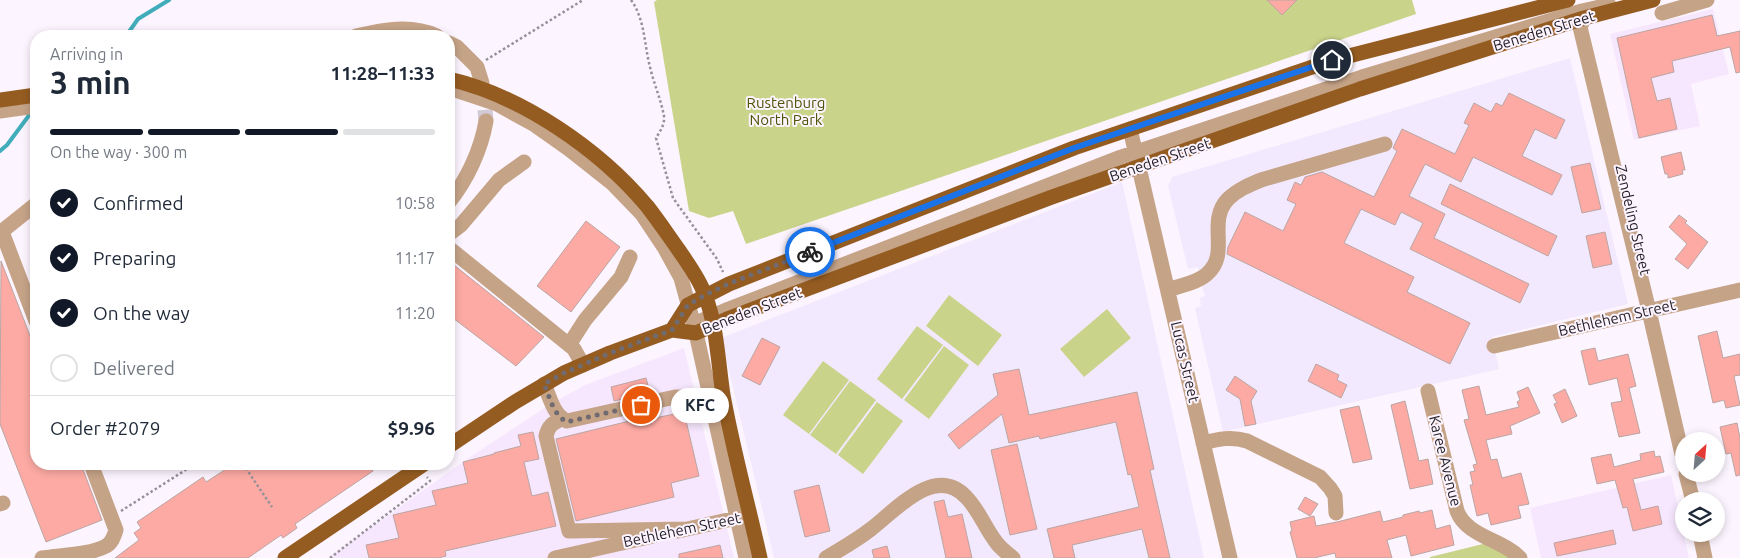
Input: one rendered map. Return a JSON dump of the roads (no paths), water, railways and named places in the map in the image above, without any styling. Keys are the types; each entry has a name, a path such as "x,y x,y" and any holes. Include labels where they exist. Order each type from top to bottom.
{"main road":[{"name":"Beneden Street","path":"672,330 688,305 728,284 1074,148 1332,60 1568,0"},
{"name":"Beneden Street","path":"1138,159 1360,90 1584,9 1653,0"},
{"path":"455,81 494,93 539,116 581,145 620,177 647,206 694,275 705,295 712,322 718,397 744,517 760,558"},
{"path":"0,100 30,96"},
{"name":"Beneden Street","path":"455,442 544,384 583,365 672,330 695,329"},
{"path":"285,558 415,470"}],"street":[{"path":"1584,9 1602,0"},
{"path":"1584,9 1625,0"},
{"path":"1662,13 1707,0"},
{"name":"Zendeling Street","path":"1584,9 1652,310 1682,432"},
{"path":"385,30 417,30"},
{"path":"455,46 477,66 482,83"},
{"path":"455,90 497,104 536,125 612,183 642,214 664,247 681,278 695,329 718,397 675,397 567,422 561,419 557,413 544,384"},
{"path":"0,111 30,107"},
{"path":"455,194 478,152 486,121"},
{"name":"Lucas Street","path":"1130,129 1230,558"},
{"path":"1168,290 1201,278 1213,267 1219,246 1217,231 1220,211 1228,199 1242,188 1261,180 1385,144"},
{"path":"695,329 712,322 747,302 1112,160 1138,159"},
{"path":"455,229 498,180 524,162"},
{"path":"30,209 1,232 30,305"},
{"path":"455,253 570,345 583,365"},
{"path":"570,345 585,320 621,277 630,257"},
{"name":"Bethlehem Street","path":"1494,346 1740,290"},
{"path":"1652,310 1678,432"},
{"name":"Karee Avenue","path":"1428,391 1461,520 1478,532 1506,546 1520,558"},
{"path":"561,419 551,425 546,436 570,531 687,528"},
{"path":"1203,443 1236,437 1320,477 1335,496 1336,513"},
{"path":"42,558 89,551 106,546 114,538 116,530 93,470"},
{"path":"826,558 869,531 908,499 930,486 947,486 958,490 966,497 996,543 1013,558"},
{"path":"744,517 746,558"},
{"name":"Bethlehem Street","path":"555,558 744,517"},
{"path":"1702,542 1705,558"},
{"path":"1707,542 1710,558"}],"waterway":[{"path":"130,30 138,19 169,0"},
{"path":"0,151 7,145 30,114"}],"tunnel":[{"path":"483,87 486,121"}],"place":[{"name":"KFC","path":"641,405"}],"park label":[{"name":"Rustenburg North Park","path":"786,112"}]}
